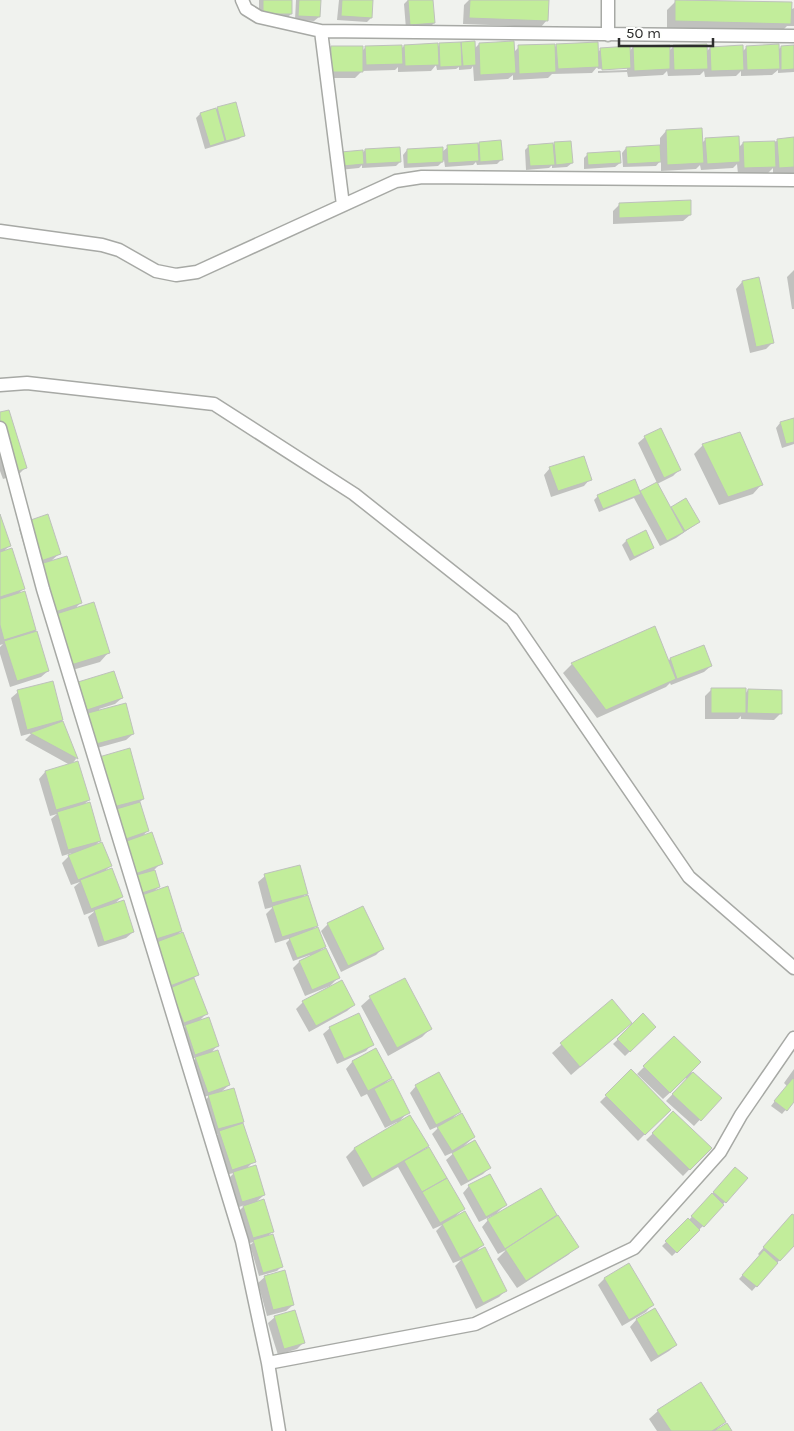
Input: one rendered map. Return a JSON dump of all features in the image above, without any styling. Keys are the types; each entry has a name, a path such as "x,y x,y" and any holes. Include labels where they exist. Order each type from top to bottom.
{"street":[{"path":"242,0 246,9 259,17 321,31 794,36"},
{"path":"608,0 608,35"},
{"path":"321,31 343,205"},
{"path":"0,231 102,244 119,250 156,271 176,275 197,272 396,181 422,177 794,180"},
{"path":"0,385 27,383 214,404 354,494 512,620 689,877 794,968"},
{"path":"0,428 43,589 242,1240 268,1363 278,1431"},
{"path":"268,1363 475,1324 634,1248 720,1152 741,1115 794,1038"}],"building":[{"path":"263,0 292,0 292,14 263,14"},
{"path":"299,0 321,0 320,17 298,16"},
{"path":"342,0 373,0 372,18 341,16"},
{"path":"408,0 433,0 435,23 410,25"},
{"path":"470,0 549,0 548,21 469,18"},
{"path":"675,0 792,2 791,24 675,21"},
{"path":"475,41 476,65 463,66 461,42"},
{"path":"514,41 516,73 480,75 479,43"},
{"path":"461,42 462,66 440,67 439,43"},
{"path":"598,42 599,67 558,69 556,44"},
{"path":"438,43 439,65 405,66 404,45"},
{"path":"555,44 556,72 519,74 518,45"},
{"path":"707,44 708,69 674,70 673,45"},
{"path":"779,44 780,69 747,70 746,46"},
{"path":"402,45 403,64 366,65 365,46"},
{"path":"670,45 670,69 634,71 633,46"},
{"path":"743,45 744,70 711,71 710,47"},
{"path":"794,45 794,69 781,70 781,46"},
{"path":"331,46 363,46 363,72 330,72"},
{"path":"630,46 631,68 602,70 600,48"},
{"path":"236,102 245,136 226,141 217,107"},
{"path":"216,108 225,141 210,146 200,113"},
{"path":"702,128 704,163 667,165 666,130"},
{"path":"739,136 740,162 707,164 705,138"},
{"path":"794,137 794,167 779,168 777,139"},
{"path":"501,140 503,160 480,162 479,142"},
{"path":"571,141 573,163 556,165 554,142"},
{"path":"775,141 776,167 744,168 743,142"},
{"path":"478,143 479,161 448,163 447,145"},
{"path":"553,143 555,165 530,166 528,145"},
{"path":"660,145 661,162 627,164 626,147"},
{"path":"400,147 401,162 366,164 365,149"},
{"path":"443,147 443,162 407,164 407,149"},
{"path":"363,150 364,164 343,166 341,152"},
{"path":"620,151 621,163 588,165 587,153"},
{"path":"691,200 691,215 619,218 619,203"},
{"path":"759,277 774,343 756,347 742,281"},
{"path":"9,410 27,468 9,474 0,443 0,412"},
{"path":"794,418 794,442 786,444 780,422"},
{"path":"661,428 681,470 664,478 644,436"},
{"path":"740,432 763,485 728,497 702,444"},
{"path":"584,456 592,480 558,491 549,467"},
{"path":"635,479 641,494 603,509 597,495"},
{"path":"657,482 684,532 667,541 640,491"},
{"path":"686,498 700,522 685,531 671,507"},
{"path":"0,514 11,546 0,550"},
{"path":"48,514 61,554 38,562 25,522"},
{"path":"646,530 654,548 634,557 626,540"},
{"path":"12,548 25,589 0,597 0,552"},
{"path":"67,556 82,603 55,612 40,564"},
{"path":"25,591 36,630 4,640 0,625 0,599"},
{"path":"94,602 110,653 71,665 56,614"},
{"path":"655,626 676,679 606,710 571,663"},
{"path":"37,631 49,671 17,681 4,641"},
{"path":"704,645 712,666 677,679 670,658"},
{"path":"114,671 123,698 87,710 78,682"},
{"path":"53,681 63,720 27,730 17,690"},
{"path":"711,688 746,688 746,713 711,713"},
{"path":"748,689 782,690 782,714 747,713"},
{"path":"126,703 134,734 96,744 88,713"},
{"path":"63,721 78,759 30,733"},
{"path":"130,748 144,799 113,807 99,757"},
{"path":"78,761 90,800 56,810 45,771"},
{"path":"90,802 101,841 68,850 57,812"},
{"path":"140,802 149,831 123,840 113,810"},
{"path":"152,832 163,864 135,874 124,842"},
{"path":"102,842 112,866 78,880 68,855"},
{"path":"300,865 308,894 272,903 264,874"},
{"path":"112,868 123,897 91,909 80,880"},
{"path":"155,870 160,887 139,894 133,876"},
{"path":"168,886 182,931 153,940 139,896"},
{"path":"308,895 318,926 282,937 272,906"},
{"path":"124,900 134,932 104,942 94,910"},
{"path":"363,906 384,949 348,966 327,923"},
{"path":"318,927 326,947 297,958 289,938"},
{"path":"183,932 199,975 170,986 154,943"},
{"path":"326,948 340,978 312,990 299,961"},
{"path":"194,978 208,1014 184,1023 170,988"},
{"path":"405,978 432,1029 397,1048 369,996"},
{"path":"342,980 355,1005 316,1026 302,1001"},
{"path":"612,999 632,1023 580,1067 560,1043"},
{"path":"359,1013 374,1045 344,1059 329,1027"},
{"path":"643,1013 656,1027 630,1052 617,1039"},
{"path":"209,1017 219,1046 195,1055 185,1025"},
{"path":"674,1036 701,1062 670,1093 643,1066"},
{"path":"376,1048 392,1078 368,1091 352,1061"},
{"path":"218,1050 230,1085 208,1093 195,1057"},
{"path":"631,1069 671,1110 645,1135 605,1095"},
{"path":"439,1072 461,1112 436,1125 415,1085"},
{"path":"693,1072 722,1098 701,1121 672,1094"},
{"path":"793,1078 794,1102 787,1111 774,1101"},
{"path":"393,1079 410,1113 391,1122 374,1089"},
{"path":"234,1088 244,1122 218,1129 208,1095"},
{"path":"673,1111 712,1148 690,1170 652,1133"},
{"path":"462,1113 475,1137 452,1151 437,1127"},
{"path":"410,1115 429,1146 372,1179 354,1148"},
{"path":"243,1123 256,1162 232,1170 219,1131"},
{"path":"475,1140 491,1168 468,1181 452,1153"},
{"path":"429,1147 447,1178 422,1192 404,1161"},
{"path":"256,1165 265,1195 242,1202 233,1172"},
{"path":"735,1167 748,1178 726,1203 713,1192"},
{"path":"490,1174 507,1205 486,1217 468,1185"},
{"path":"447,1178 465,1209 440,1223 422,1192"},
{"path":"541,1188 557,1215 505,1249 487,1219"},
{"path":"712,1193 724,1205 704,1227 691,1216"},
{"path":"264,1199 274,1232 253,1238 243,1206"},
{"path":"465,1211 484,1245 460,1258 442,1224"},
{"path":"792,1214 794,1215 794,1246 780,1261 763,1247"},
{"path":"558,1215 579,1247 526,1281 505,1249"},
{"path":"688,1218 700,1230 677,1253 665,1241"},
{"path":"273,1234 283,1267 263,1273 253,1240"},
{"path":"485,1247 507,1291 483,1303 461,1259"},
{"path":"764,1250 778,1263 757,1287 742,1275"},
{"path":"629,1263 654,1305 629,1320 604,1278"},
{"path":"285,1270 294,1305 273,1310 264,1276"},
{"path":"655,1308 677,1345 658,1356 636,1319"},
{"path":"295,1310 305,1343 284,1349 274,1316"},
{"path":"701,1382 726,1422 712,1431 671,1431 657,1410"},
{"path":"727,1423 732,1431 714,1431"}]}
